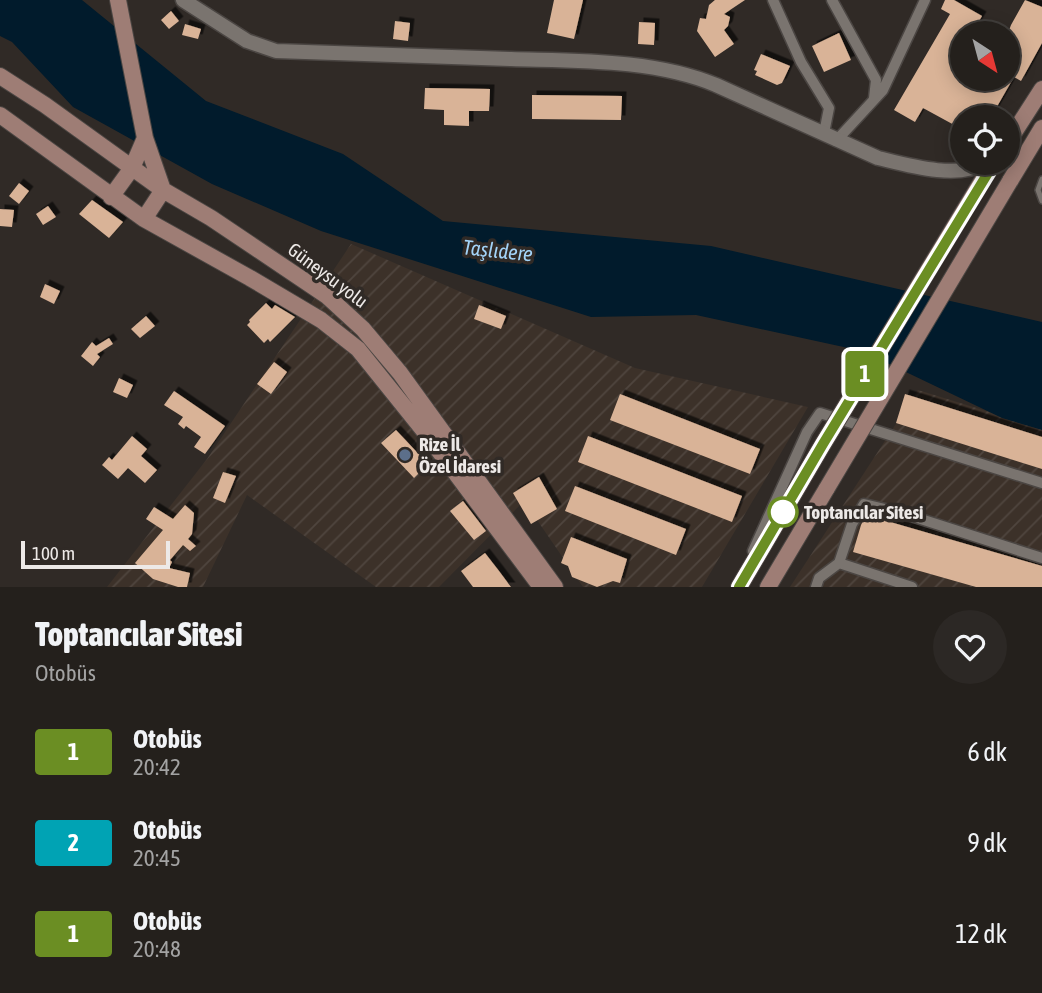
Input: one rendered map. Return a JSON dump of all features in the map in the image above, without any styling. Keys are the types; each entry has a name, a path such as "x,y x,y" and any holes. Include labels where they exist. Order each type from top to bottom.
{"main road":[{"path":"118,1 145,138 163,190 144,219"},
{"name":"Güneysu yolu","path":"0,76 163,190 211,218 327,296 363,329 400,373 555,587"},
{"path":"1020,122 1042,89"},
{"path":"0,116 144,219 321,320 358,349 424,431 541,587"},
{"path":"768,587 1042,128"},
{"path":"111,197 132,168 145,138"},
{"path":"738,587 981,175"}],"street":[{"path":"183,0 247,41 276,51 558,60 662,68 692,75 878,158 950,171"},
{"path":"773,0 801,62 829,108 830,137"},
{"path":"832,0 876,80 874,98"},
{"path":"830,137 883,90 925,0"},
{"path":"738,587 781,485 807,432 820,413 1042,483"},
{"path":"816,587 819,578 839,563 852,524 864,504 902,513 1042,558"},
{"path":"839,563 912,587"}],"lane":[{"path":"1042,179 1038,190 1042,201"}],"shaded area":[{"path":"351,244 635,368 808,407 702,587 583,587 524,501 439,587 376,587 247,495 203,587 107,587 207,459"},
{"path":"918,390 1042,428 1042,587 790,587"}],"water":[{"name":"Taşlıdere","path":"0,0 82,0 206,101 343,154 443,221 711,246 1042,322 1042,430 1002,418 862,351 696,315 591,317 321,231 212,184 73,107 12,42 0,36"}],"building":[{"path":"554,0 583,0 574,39 547,33"},
{"path":"715,0 745,0 724,14 730,17 724,30 734,44 715,57 697,31 700,18 706,19 709,5"},
{"path":"945,0 954,0 982,16 979,21 950,21 950,91 1006,91 998,105 950,105 950,123 923,108 915,122 894,110 950,14 941,9"},
{"path":"1025,0 1042,7 1042,43 1021,81 1020,21 1013,21"},
{"path":"171,11 179,21 169,29 161,20"},
{"path":"395,21 410,23 408,41 393,39"},
{"path":"639,22 655,23 654,45 638,44"},
{"path":"185,24 201,29 198,39 182,35"},
{"path":"839,33 851,60 824,72 812,46"},
{"path":"761,54 790,66 782,83 777,85 755,75 757,71 754,70"},
{"path":"425,88 490,89 489,111 469,111 469,126 444,125 444,110 424,109"},
{"path":"532,95 622,96 621,120 532,119"},
{"path":"19,183 29,191 19,204 9,196"},
{"path":"92,200 123,222 109,238 79,214"},
{"path":"48,206 56,217 43,225 36,214"},
{"path":"0,209 14,210 12,227 0,226"},
{"path":"45,284 60,291 54,304 40,297"},
{"path":"266,303 272,309 275,305 295,317 270,342 268,339 264,343 247,325"},
{"path":"479,305 506,316 501,329 474,319"},
{"path":"146,316 155,326 140,338 131,329"},
{"path":"109,338 113,344 97,354 100,357 93,366 81,356 92,342 96,346"},
{"path":"274,362 287,372 271,394 257,384"},
{"path":"119,378 133,385 127,398 113,392"},
{"path":"174,391 225,426 205,454 194,447 201,437 186,426 184,429 178,424 183,417 164,405"},
{"path":"620,394 760,449 750,474 610,420"},
{"path":"905,394 1042,437 1042,469 896,423"},
{"path":"396,430 428,464 414,478 381,443"},
{"path":"132,436 147,449 141,456 157,470 145,483 128,468 118,479 102,465 109,457 112,460"},
{"path":"588,436 742,496 732,522 578,462"},
{"path":"223,472 236,476 225,503 213,498"},
{"path":"539,477 557,509 531,524 513,493"},
{"path":"575,486 686,529 676,555 565,511"},
{"path":"463,501 486,531 474,540 450,511"},
{"path":"185,505 194,513 192,534 188,539 196,546 190,551 183,545 170,560 172,562 169,568 190,573 187,587 178,587 153,579 135,563 163,530 146,519 154,507 173,519"},
{"path":"866,515 1042,566 1042,587 976,587 853,552"},
{"path":"571,537 627,559 620,583 613,581 597,587 572,577 568,566 561,563"},
{"path":"485,553 511,587 473,587 461,571"}],"bus line":[{"name":"1","path":"739,587 987,175"}],"place":[{"name":"Rize İl Özel İdaresi","path":"405,455"},
{"name":"Toptancılar Sitesi","path":"783,512"}]}
